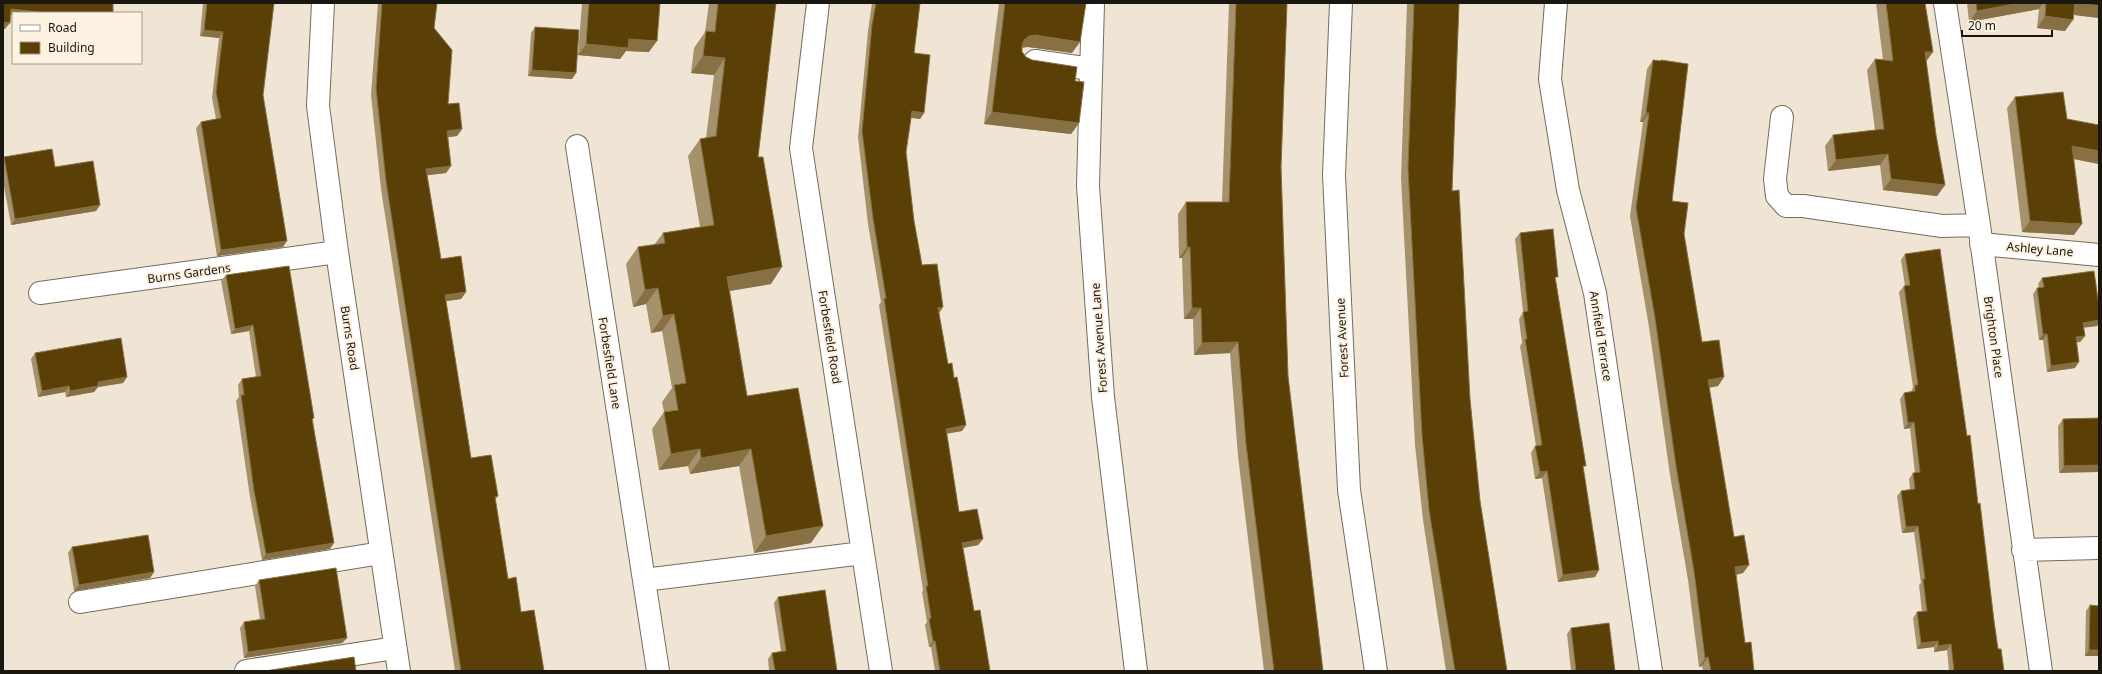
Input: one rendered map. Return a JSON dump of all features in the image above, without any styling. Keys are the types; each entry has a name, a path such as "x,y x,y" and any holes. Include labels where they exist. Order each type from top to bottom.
{"street":[{"name":"Burns Road","path":"323,3 318,106 337,252 399,671"},
{"name":"Forbesfield Road","path":"818,3 801,148 882,671"},
{"name":"Forest Avenue Lane","path":"1093,3 1088,186 1102,397 1136,671"},
{"name":"Forest Avenue","path":"1341,3 1334,175 1349,490 1376,671"},
{"name":"Annfield Terrace","path":"1556,3 1550,79 1568,190 1595,293 1651,671"},
{"name":"Brighton Place","path":"1945,3 1980,234 2041,671"},
{"path":"1026,60 1091,69"},
{"name":"Ashley Lane","path":"1782,117 1776,179 1777,196 1786,206 1803,206 1942,226 2099,255"},
{"name":"Forbesfield Lane","path":"577,146 658,671"},
{"name":"Burns Gardens","path":"40,293 337,252"},
{"path":"2023,550 2099,548"},
{"path":"80,602 381,553"},
{"path":"644,580 863,554"},
{"path":"246,671 395,648"}],"building":[{"path":"3,3 113,3 113,12 39,12 11,9 10,23 3,22"},
{"path":"207,3 274,3 263,95 287,241 221,250 201,122 221,118 216,92 223,32 204,30"},
{"path":"382,3 437,3 434,28 452,50 448,104 459,103 462,129 447,131 451,166 426,169 441,259 461,256 466,292 445,295 471,458 491,455 498,496 495,497 508,579 516,577 521,612 534,610 544,671 461,671 386,181 376,88"},
{"path":"589,3 660,3 657,41 629,39 628,48 586,44"},
{"path":"718,3 776,3 758,157 763,157 782,267 727,277 747,396 798,388 823,526 766,536 751,449 701,458 700,449 671,454 664,412 678,410 674,385 686,383 674,314 663,316 658,288 645,290 638,247 665,243 663,233 714,225 700,139 716,136 725,58 703,56 706,31 715,32"},
{"path":"876,3 920,3 914,53 930,55 924,113 912,111 906,152 914,221 922,265 937,264 943,307 938,308 948,364 952,363 954,378 957,377 966,425 946,429 959,512 977,509 983,539 962,543 974,611 980,610 990,671 940,671 935,641 933,641 929,619 931,618 926,586 928,586 884,299 886,298 873,218 862,131 872,25"},
{"path":"1005,3 1086,3 1080,42 1035,35 1029,36 1024,40 1022,46 1022,52 1026,57 1032,60 1077,67 1075,81 1084,82 1079,123 992,112"},
{"path":"1236,3 1287,3 1281,167 1288,376 1323,671 1274,671 1246,444 1238,342 1202,343 1201,308 1192,308 1190,247 1187,247 1186,202 1229,202"},
{"path":"1414,3 1459,3 1452,191 1459,190 1470,399 1480,501 1507,671 1455,671 1429,510 1422,435 1408,168"},
{"path":"1886,3 1925,3 1933,52 1925,52 1936,135 1945,185 1891,179 1888,154 1836,160 1833,135 1884,129 1875,59 1893,61"},
{"path":"1976,3 2019,3 1977,11"},
{"path":"2046,3 2075,3 2073,20 2045,16"},
{"path":"2075,3 2099,3 2099,6"},
{"path":"535,27 579,30 576,73 532,70"},
{"path":"1653,60 1688,64 1672,201 1688,203 1684,234 1702,342 1719,340 1724,377 1708,380 1734,537 1744,535 1749,565 1735,567 1745,643 1751,642 1754,671 1711,671 1708,657 1705,658 1694,571 1676,466 1655,318 1636,208 1649,113 1646,113"},
{"path":"2063,92 2067,119 2099,125 2099,151 2072,146 2082,224 2030,221 2015,97"},
{"path":"52,149 55,167 93,161 100,205 15,219 4,157"},
{"path":"1553,229 1558,277 1555,277 1586,466 1583,466 1599,570 1563,575 1547,471 1540,472 1535,446 1542,445 1525,339 1527,339 1523,312 1528,311 1520,233"},
{"path":"1940,249 1967,436 1970,435 1978,504 1980,503 1998,649 2001,649 2004,671 1954,671 1951,644 1938,646 1938,641 1921,643 1917,612 1927,611 1923,579 1925,579 1918,526 1906,527 1901,491 1915,489 1913,473 1920,472 1914,422 1908,423 1904,393 1915,391 1915,385 1918,385 1904,286 1910,285 1905,254"},
{"path":"289,266 314,418 312,419 334,543 266,554 254,491 241,395 244,395 242,379 261,376 253,325 235,329 226,275"},
{"path":"2094,271 2099,307 2099,320 2083,323 2085,336 2076,337 2079,362 2051,366 2047,334 2043,334 2037,288 2044,287 2042,278"},
{"path":"121,338 127,377 98,382 98,386 70,391 69,386 42,391 35,353"},
{"path":"2099,418 2099,465 2064,466 2063,419"},
{"path":"148,535 154,572 79,585 72,547"},
{"path":"336,568 347,638 248,652 244,622 265,619 259,580"},
{"path":"825,590 837,671 775,671 772,653 786,651 778,597"},
{"path":"2090,605 2099,606 2099,650 2089,650"},
{"path":"1609,623 1615,671 1576,671 1571,628"},
{"path":"354,657 356,671 265,671"}]}
